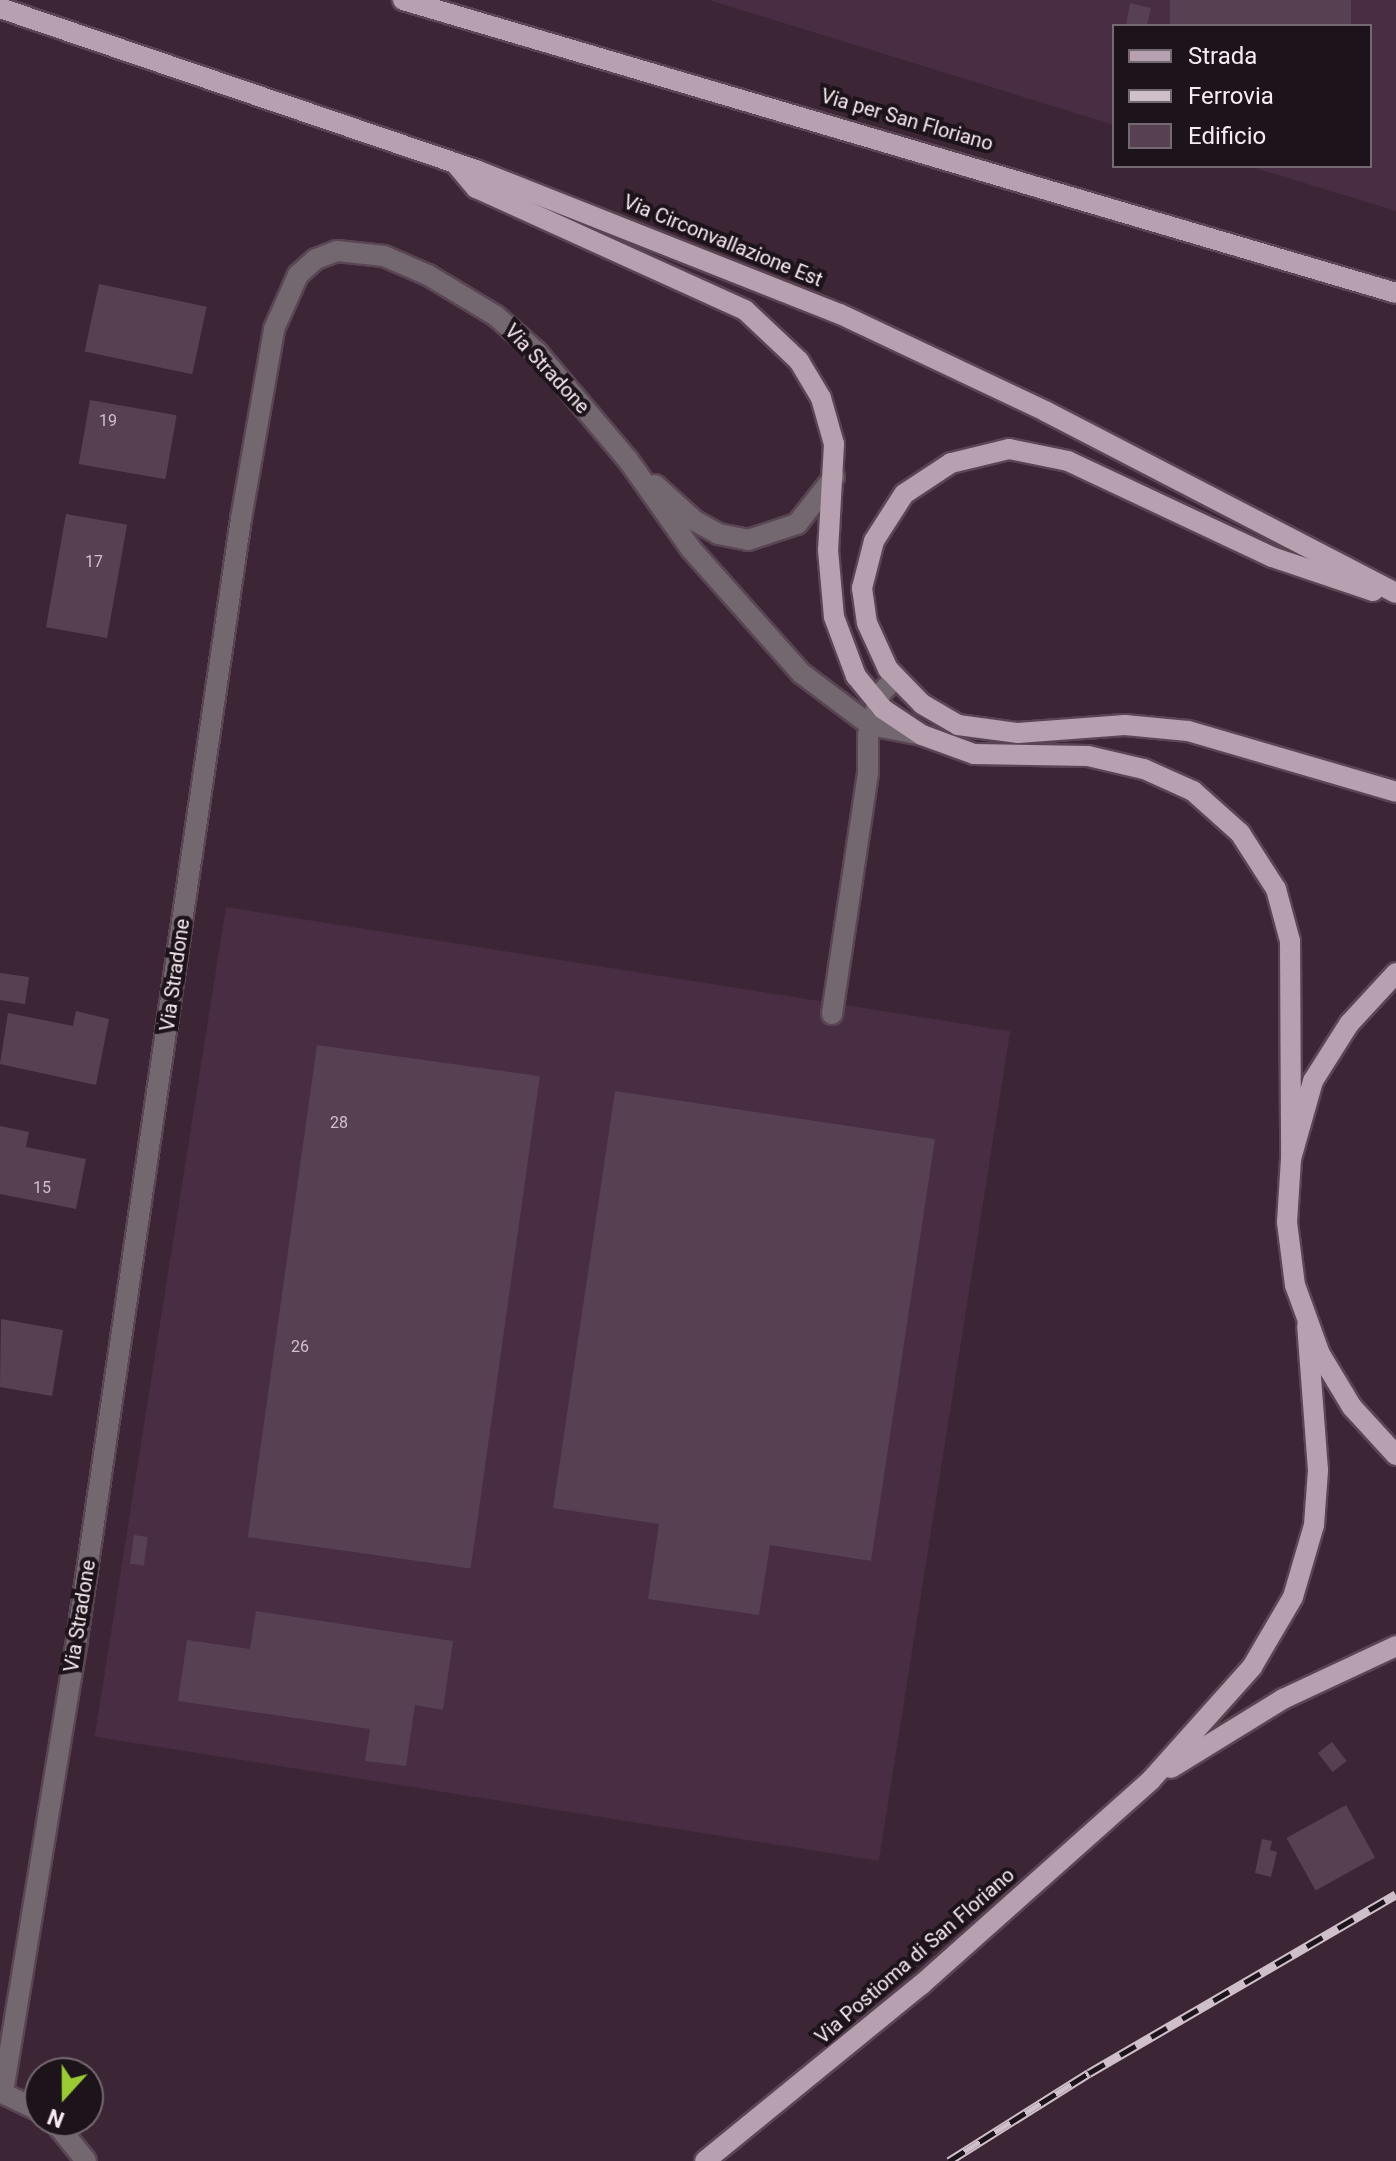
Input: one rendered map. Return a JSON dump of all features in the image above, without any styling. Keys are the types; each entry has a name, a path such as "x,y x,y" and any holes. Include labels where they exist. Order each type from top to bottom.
{"main road":[{"name":"Via per San Floriano","path":"403,0 1396,293"},
{"name":"Via Circonvallazione Est","path":"0,8 454,163 873,329 1123,450 1396,596"},
{"name":"Via Postioma di San Floriano","path":"454,163 476,188 732,303 766,326 810,376 821,398 834,444 828,550 834,617 850,665 877,703 922,735 974,754 1120,761 1193,791 1240,833 1276,889 1290,941 1289,1243 1307,1325 1318,1470 1305,1565 1287,1611 1252,1667 1151,1780 921,1985 705,2161"},
{"path":"1396,596 1272,557 1068,461 1021,450 984,452 939,468 914,486 891,509 874,541 862,601 871,635 895,678 934,713 969,729 1036,732 1125,725 1188,731 1396,792"},
{"name":"Via Postioma di San Floriano","path":"1291,1159 1320,1068 1361,1008 1396,973"},
{"name":"Via Postioma di San Floriano","path":"1307,1325 1334,1382 1396,1455"},
{"name":"Via Postioma di San Floriano","path":"1151,1780 1283,1699 1396,1646"}],"street":[{"name":"Via Stradone","path":"24,2103 1,2092 77,1639 241,519 274,329 285,298 298,275 316,259 337,251 384,256 428,275 518,333 628,460"},
{"path":"628,460 695,521 738,539 768,538 797,524 834,476"},
{"path":"628,460 691,549 769,638 825,695 870,725 922,735"},
{"path":"832,1014 868,772 870,725 877,703 895,678"},
{"path":"67,2137 86,2161"}],"shaded area":[{"path":"709,0 1396,0 1396,211 1256,168 1372,168 1372,24 1112,24 1112,124"},
{"path":"226,907 1010,1031 879,1861 95,1737"}],"building":[{"path":"1170,0 1351,0 1351,24 1170,24"},
{"path":"1130,3 1151,8 1147,24 1126,24"},
{"path":"99,284 207,307 192,374 85,351"},
{"path":"90,400 177,415 165,479 79,464"},
{"path":"66,514 127,525 107,638 46,627"},
{"path":"0,973 29,977 25,1004 0,1000"},
{"path":"76,1011 109,1019 96,1085 0,1064 8,1013 73,1026"},
{"path":"317,1045 540,1076 471,1568 248,1537"},
{"path":"615,1091 935,1139 871,1561 770,1545 759,1615 648,1599 659,1524 553,1508"},
{"path":"0,1126 29,1132 26,1147 86,1159 76,1209 0,1194"},
{"path":"1,1319 63,1330 52,1396 0,1387"},
{"path":"134,1535 148,1537 144,1566 130,1564"},
{"path":"256,1611 453,1641 443,1710 415,1705 406,1766 365,1761 370,1729 178,1701 187,1640 250,1649"},
{"path":"1332,1742 1347,1761 1333,1772 1318,1753"},
{"path":"1346,1805 1375,1857 1316,1890 1287,1838"},
{"path":"1262,1839 1272,1841 1270,1850 1277,1852 1271,1877 1255,1873"}],"railway":[{"path":"949,2161 1089,2073 1396,1894"}]}
